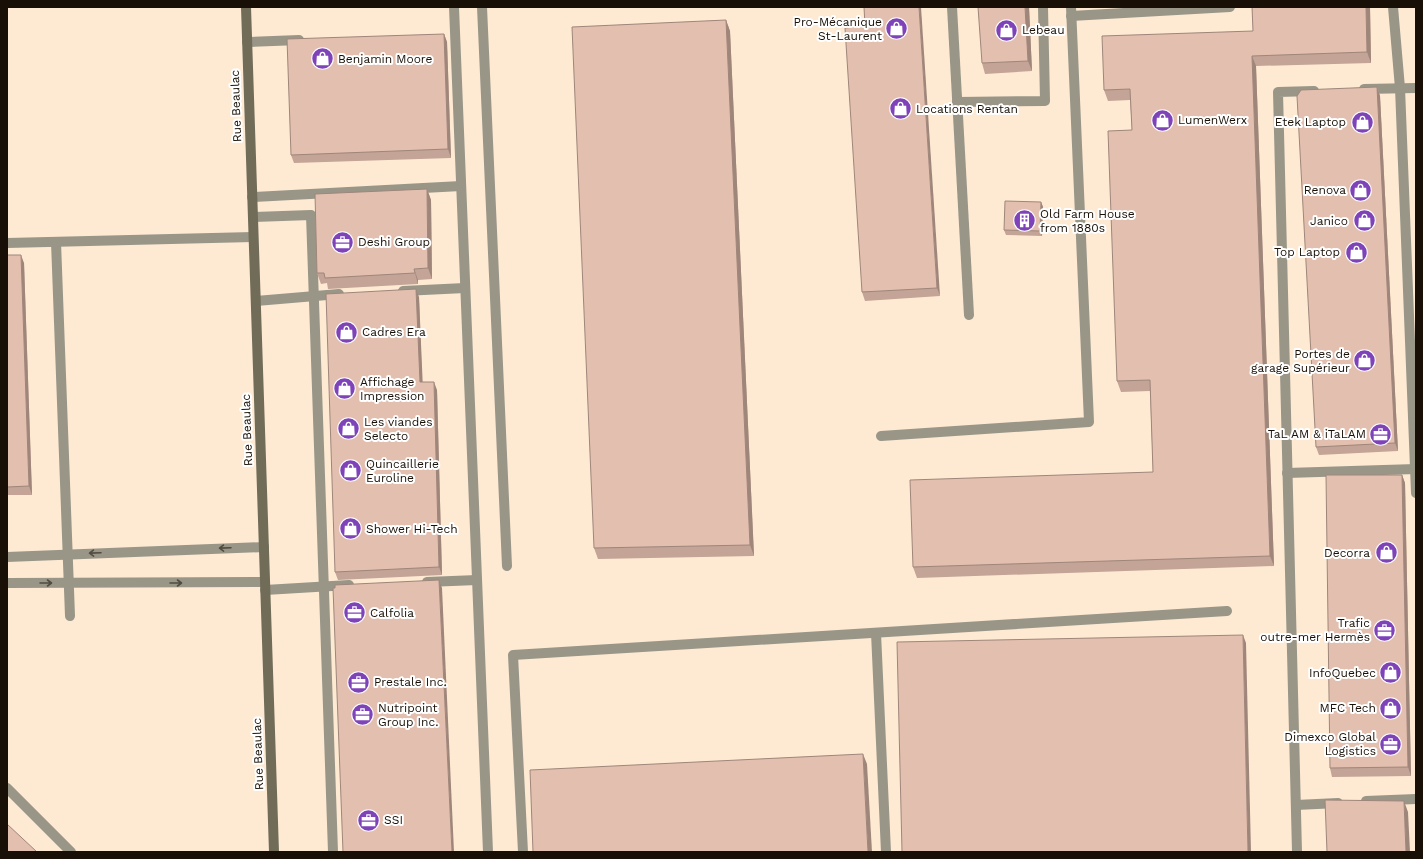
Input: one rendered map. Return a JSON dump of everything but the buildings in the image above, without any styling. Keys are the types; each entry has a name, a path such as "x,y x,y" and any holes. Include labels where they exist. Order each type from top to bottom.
{"street":[{"name":"Rue Beaulac","path":"246,7 274,852"}],"lane":[{"path":"454,7 451,35 461,186 488,852"},
{"path":"482,7 507,566"},
{"path":"952,7 969,315"},
{"path":"957,102 1046,102 1043,7"},
{"path":"881,436 1089,422 1071,11 1230,7"},
{"path":"1394,7 1412,282 1416,493"},
{"path":"247,42 311,40"},
{"path":"1354,90 1416,88"},
{"path":"1297,852 1278,92 1323,91"},
{"path":"252,197 461,186"},
{"path":"253,217 311,214 333,852"},
{"path":"7,244 254,236"},
{"path":"56,242 70,616"},
{"path":"393,292 465,288"},
{"path":"256,301 346,294"},
{"path":"1287,473 1416,469"},
{"path":"7,557 264,546"},
{"path":"416,583 477,580"},
{"path":"7,583 265,586 362,585"},
{"path":"523,852 513,655 1227,611"},
{"path":"876,633 886,852"},
{"path":"7,788 71,852"},
{"path":"1296,805 1416,798"}],"place":[{"name":"Pro-Mécanique St-Laurent","path":"897,29"},
{"name":"Lebeau","path":"1007,30"},
{"name":"Benjamin Moore","path":"322,59"},
{"name":"Locations Rentan","path":"901,109"},
{"name":"LumenWerx","path":"1162,120"},
{"name":"Etek Laptop","path":"1362,122"},
{"name":"Renova","path":"1361,190"},
{"name":"Old Farm House from 1880s","path":"1024,221"},
{"name":"Janico","path":"1364,221"},
{"name":"Deshi Group","path":"342,242"},
{"name":"Top Laptop","path":"1356,252"},
{"name":"Cadres Era","path":"347,332"},
{"name":"Portes de garage Supérieur","path":"1365,361"},
{"name":"Affichage Impression","path":"345,389"},
{"name":"Les viandes Selecto","path":"349,429"},
{"name":"TaL AM & iTaLAM","path":"1381,434"},
{"name":"Quincaillerie Euroline","path":"351,471"},
{"name":"Shower Hi-Tech","path":"351,529"},
{"name":"Decorra","path":"1386,553"},
{"name":"Calfolia","path":"355,613"},
{"name":"Trafic outre-mer Hermès","path":"1385,630"},
{"name":"InfoQuebec","path":"1391,673"},
{"name":"Prestale Inc.","path":"359,682"},
{"name":"MFC Tech","path":"1391,708"},
{"name":"Nutripoint Group Inc.","path":"363,715"},
{"name":"Dimexco Global Logistics","path":"1391,744"},
{"name":"SSI","path":"369,820"}]}
